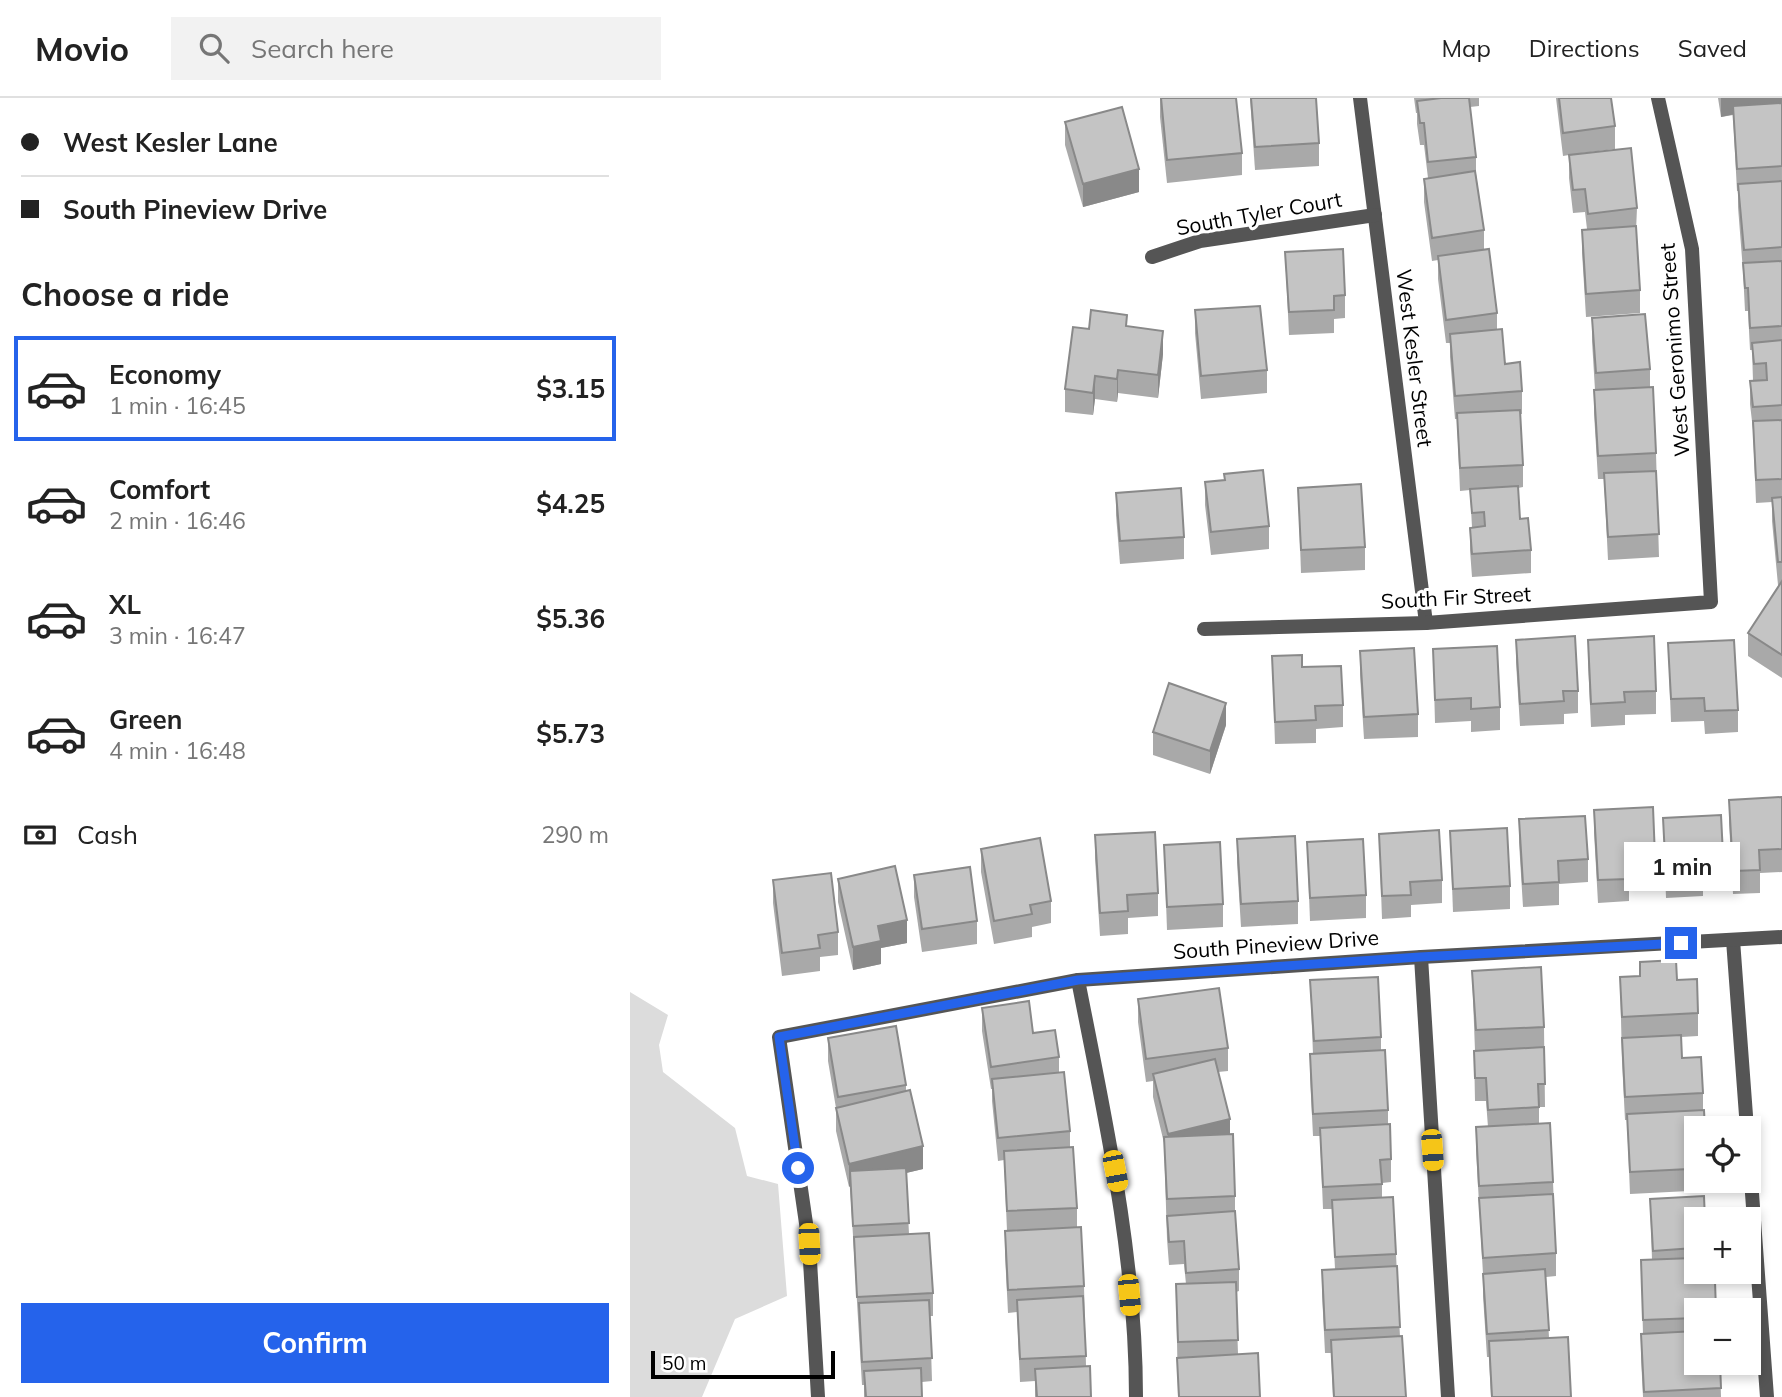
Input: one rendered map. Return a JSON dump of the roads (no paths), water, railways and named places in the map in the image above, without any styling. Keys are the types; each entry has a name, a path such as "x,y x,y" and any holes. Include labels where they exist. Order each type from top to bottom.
{"street":[{"name":"West Kesler Street","path":"1360,98 1426,623"},
{"name":"West Geronimo Street","path":"1658,98 1692,249 1711,602"},
{"name":"South Tyler Court","path":"1152,257 1200,241 1375,215"},
{"name":"South Fir Street","path":"1204,629 1426,623 1711,602"},
{"name":"South Pineview Drive","path":"818,1397 809,1244 779,1037 1078,980 1420,957 1782,937"},
{"path":"1734,940 1747,1116"},
{"path":"1420,957 1448,1397"},
{"path":"1078,980 1120,1198 1136,1368 1136,1397"},
{"path":"1752,1193 1767,1397"}]}
